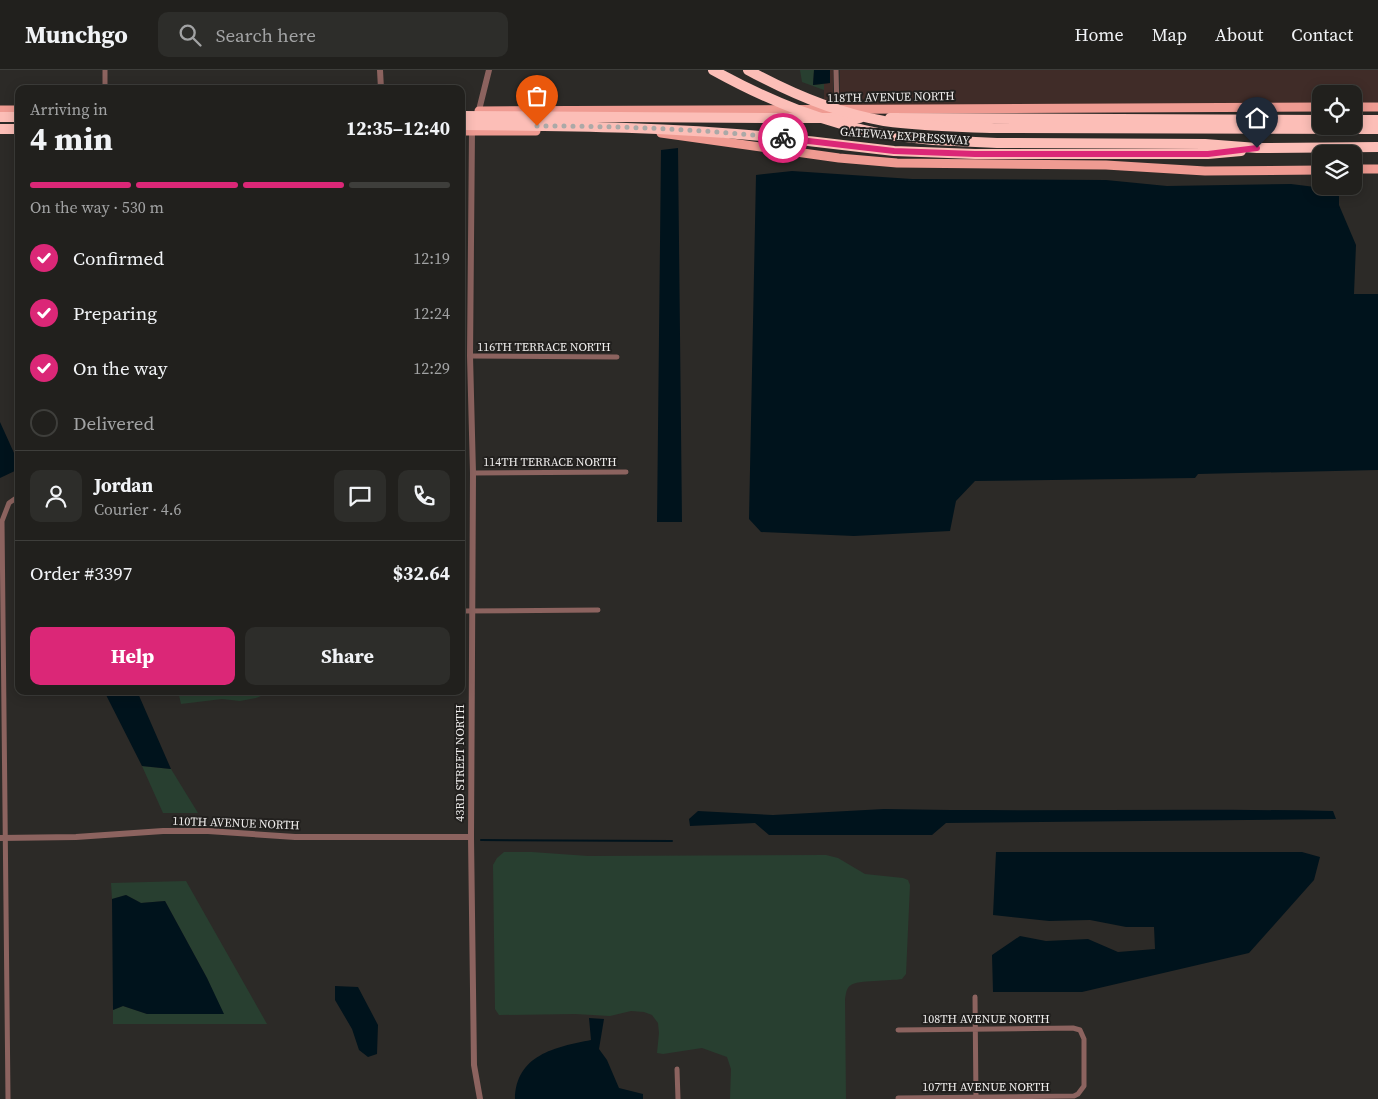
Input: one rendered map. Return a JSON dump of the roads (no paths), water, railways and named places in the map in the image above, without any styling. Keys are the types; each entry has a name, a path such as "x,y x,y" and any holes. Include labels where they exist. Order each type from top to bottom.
{"highway":[{"name":"GATEWAY EXPRESSWAY","path":"713,70 754,92 801,112 837,124 887,135 962,142 1205,144 1257,148 1378,147"},
{"name":"GATEWAY EXPRESSWAY","path":"748,70 778,86 815,101 865,117 925,126 991,128 1378,129"},
{"name":"GATEWAY EXPRESSWAY","path":"465,116 1312,120"},
{"path":"0,117 15,117"},
{"path":"1362,120 1378,120"},
{"name":"GATEWAY EXPRESSWAY","path":"465,125 593,126 731,132 894,151 975,154 1208,154 1257,148"},
{"path":"0,129 15,130"}],"main road":[{"name":"118TH AVENUE NORTH","path":"465,111 1312,107"},
{"path":"1362,107 1378,107"},
{"path":"0,110 15,110"},
{"path":"465,130 655,132 839,158 897,163 1106,165 1205,171 1312,170"},
{"path":"0,133 15,131"},
{"path":"1362,169 1378,169"}],"street":[{"path":"105,70 105,85"},
{"path":"380,70 380,85"},
{"name":"43RD STREET NORTH","path":"480,1099 474,1065 471,837 473,473 470,356 472,130 479,111 489,70"},
{"path":"836,70 837,110"},
{"name":"116TH TERRACE NORTH","path":"470,356 617,357"},
{"name":"114TH TERRACE NORTH","path":"473,473 626,472"},
{"path":"8,1099 3,838 2,521 9,503 15,499"},
{"path":"465,611 598,610"},
{"name":"110TH AVENUE NORTH","path":"3,838 76,837 163,831 208,831 295,837 471,837"},
{"path":"975,997 976,1098"},
{"name":"108TH AVENUE NORTH","path":"898,1030 1073,1028 1080,1030 1084,1039 1084,1086 1074,1096"},
{"path":"677,1069 678,1099"},
{"name":"107TH AVENUE NORTH","path":"898,1098 1074,1096"}],"water":[{"path":"814,70 830,70 830,83 813,85"},
{"path":"678,148 682,522 657,522 661,150"},
{"path":"792,171 912,179 1106,180 1167,186 1291,184 1312,187 1312,195 1339,195 1339,205 1356,245 1354,294 1378,294 1378,470 1198,474 1195,478 975,481 956,501 950,531 854,536 761,532 749,519 756,175"},
{"path":"0,422 15,455 15,471 0,478"},
{"path":"106,695 139,695 171,769 142,766"},
{"path":"884,809 1333,811 1336,819 946,823 932,835 769,835 755,823 690,826 689,819 698,811 773,815"},
{"path":"996,852 1302,852 1320,857 1314,880 1249,953 1082,992 993,992 992,955 1020,936 1046,941 1088,939 1118,952 1155,949 1154,927 1126,927 1090,920 1049,921 993,915"},
{"path":"126,895 141,903 165,901 207,978 224,1014 147,1014 123,1006 113,1010 112,899"},
{"path":"335,986 358,987 378,1025 377,1054 368,1057 359,1050 352,1029 335,1000"},
{"path":"589,1018 604,1019 599,1049 607,1060 619,1088 643,1094 643,1099 515,1099 517,1084 522,1072 530,1063 551,1050 591,1040"}],"waterway":[{"path":"481,840 672,841"}]}
